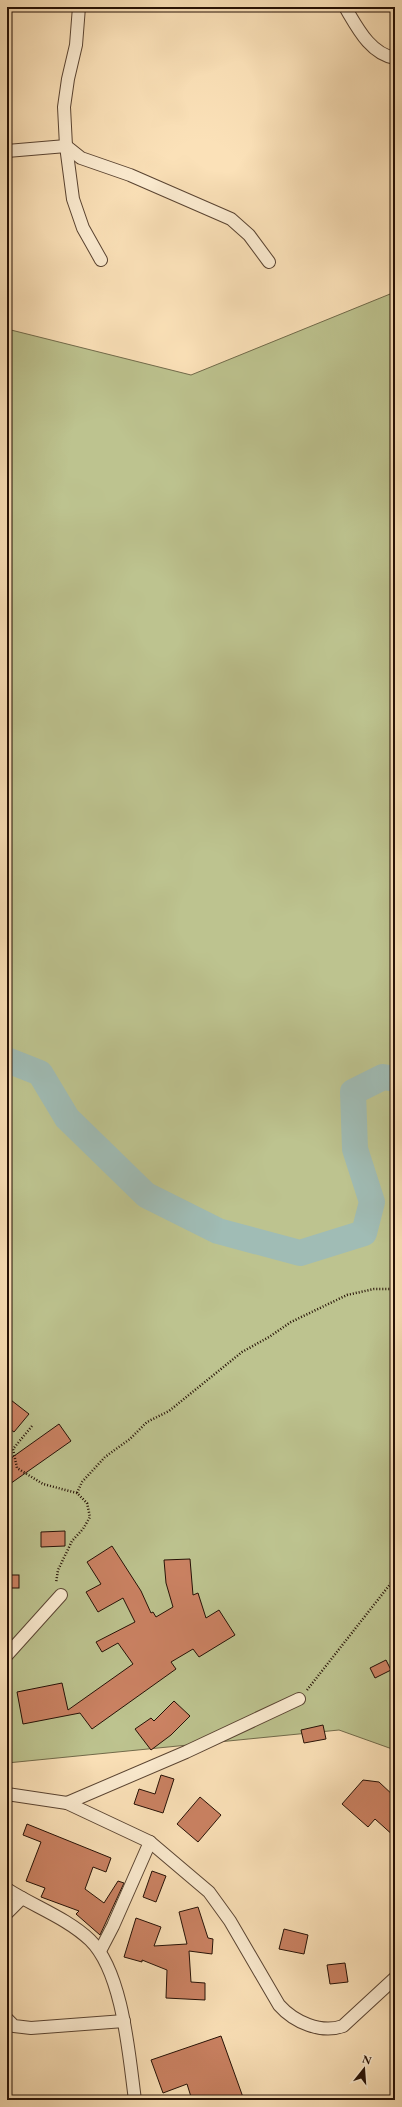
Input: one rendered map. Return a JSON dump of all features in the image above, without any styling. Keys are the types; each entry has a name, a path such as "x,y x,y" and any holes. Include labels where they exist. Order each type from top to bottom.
{"street":[{"path":"79,7 76,46 68,79 64,107 66,146 73,199 83,228 101,260"},
{"path":"345,7 362,34 375,49 388,57 395,58"},
{"path":"7,151 66,146 81,158 130,175 230,219 249,235 269,262"},
{"path":"7,1655 61,1595"},
{"path":"67,1803 186,1752 299,1699"},
{"path":"7,1794 67,1803 150,1842 209,1892 230,1921 279,2005 287,2014 303,2023 332,2030 343,2026 395,1978"},
{"path":"100,1951 114,1926 150,1842"},
{"path":"7,1889 73,1928 90,1940 100,1951 112,1978 124,2022 135,2100"},
{"path":"7,1913 22,1898"},
{"path":"7,2019 14,2026 32,2028 124,2022"}],"path":[{"path":"77,1493 82,1482 105,1457 130,1439 147,1422 169,1411 242,1352 291,1322 347,1296 374,1289 395,1289"},
{"path":"32,1426 13,1449 17,1468 44,1484 77,1493 87,1502 90,1518 83,1529 72,1541 58,1570 56,1582 61,1595"},
{"path":"299,1699 395,1578"}],"green space":[{"path":"395,292 395,1750 339,1730 7,1763 7,329 191,375"}],"building":[{"path":"7,1397 29,1414 14,1432 7,1427"},
{"path":"59,1424 71,1441 7,1486 7,1461"},
{"path":"65,1531 65,1546 41,1547 41,1532"},
{"path":"112,1546 141,1591 151,1613 153,1612 156,1617 173,1607 166,1583 164,1560 190,1559 193,1595 198,1593 206,1618 219,1610 235,1635 199,1657 193,1649 171,1662 176,1669 92,1729 80,1713 23,1724 17,1692 62,1683 68,1710 133,1664 118,1643 102,1652 96,1642 135,1622 123,1598 98,1612 86,1592 101,1584 87,1562"},
{"path":"7,1575 19,1575 19,1588 7,1588"},
{"path":"386,1660 391,1670 375,1678 370,1668"},
{"path":"174,1701 190,1716 171,1735 151,1750 135,1729 151,1718 154,1721"},
{"path":"323,1725 326,1739 304,1743 301,1730"},
{"path":"161,1775 174,1779 163,1813 134,1804 139,1789 155,1794"},
{"path":"363,1780 379,1782 395,1797 395,1837 375,1819 368,1827 342,1804"},
{"path":"200,1797 221,1815 198,1842 177,1824"},
{"path":"27,1824 111,1858 106,1872 93,1867 85,1889 104,1903 118,1881 124,1883 100,1935 76,1914 79,1911 41,1897 45,1888 26,1881 41,1842 23,1835"},
{"path":"152,1871 166,1876 156,1902 143,1897"},
{"path":"198,1907 208,1938 213,1939 212,1954 189,1951 191,1982 205,1983 205,2000 166,1998 167,1970 142,1960 142,1962 124,1957 136,1918 161,1927 154,1946 187,1944 179,1912"},
{"path":"284,1929 308,1935 304,1954 279,1949"},
{"path":"345,1963 348,1982 330,1984 327,1965"},
{"path":"221,2036 244,2100 192,2100 187,2084 163,2093 151,2060"}],"waterway":[{"path":"7,1060 40,1073 67,1118 146,1195 218,1231 300,1253 364,1233 372,1202 355,1149 353,1092 383,1077 395,1079"}]}
